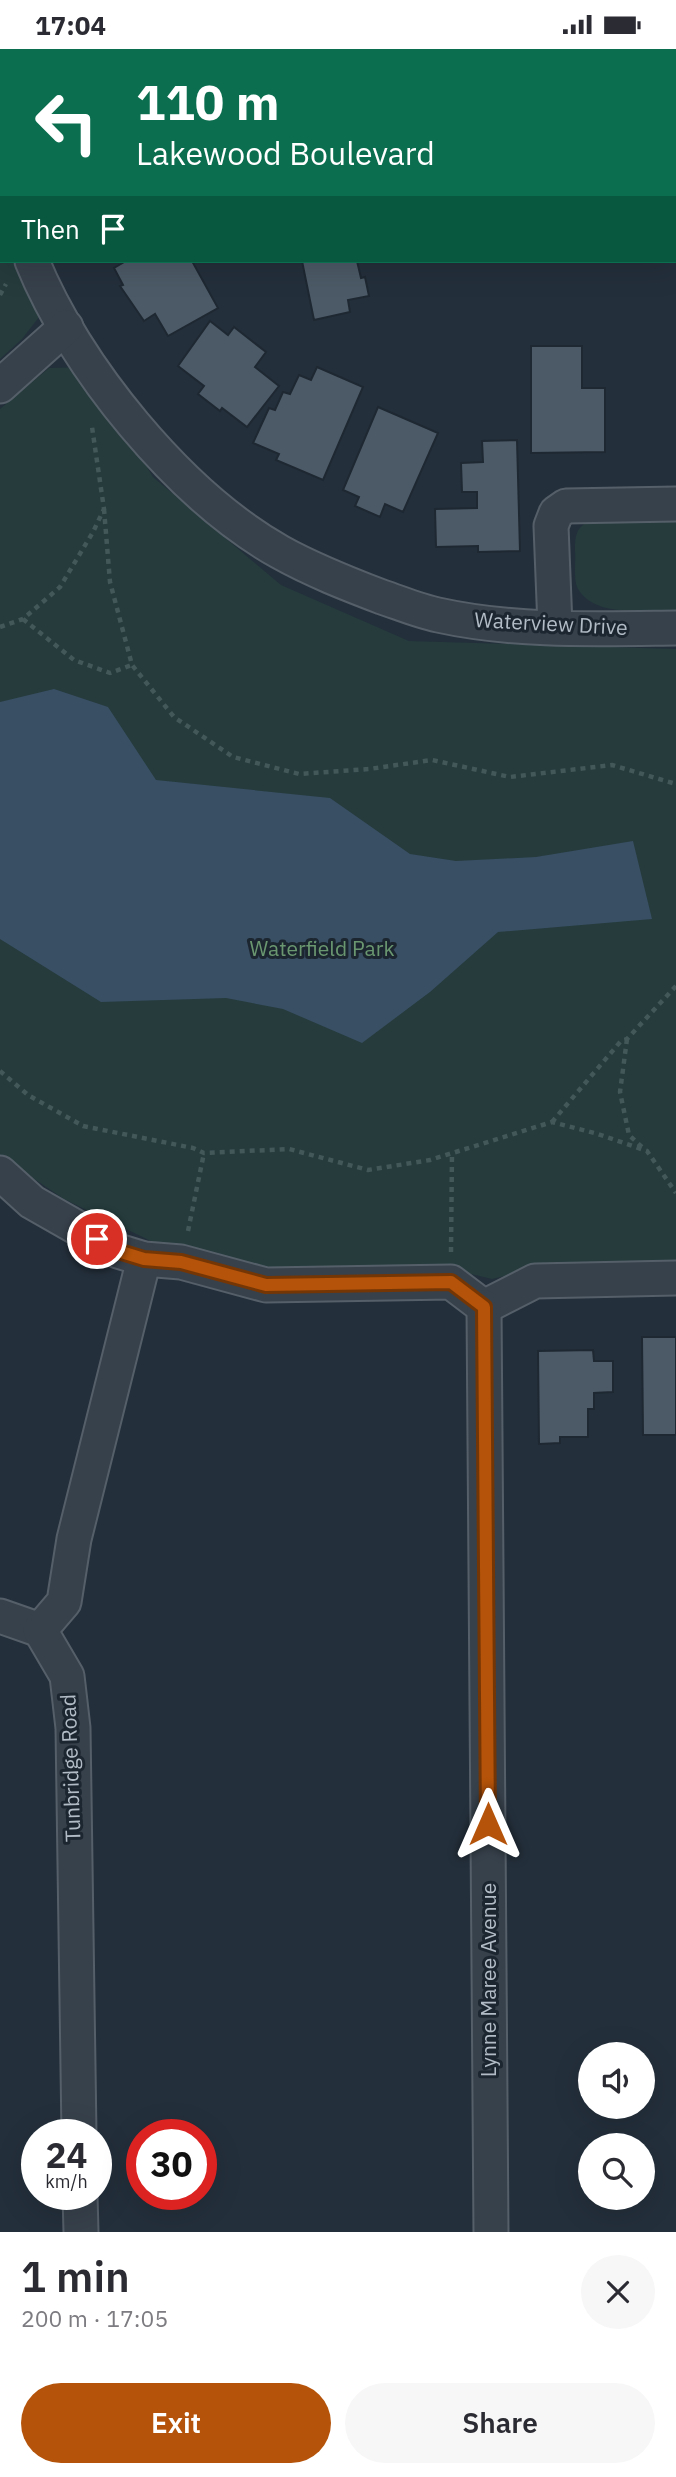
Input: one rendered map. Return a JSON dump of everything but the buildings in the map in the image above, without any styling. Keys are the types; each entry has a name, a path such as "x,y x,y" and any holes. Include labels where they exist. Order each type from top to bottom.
{"street":[{"name":"Waterview Drive","path":"33,263 66,327 111,396 165,459 221,510 279,552 354,587 434,615 492,625 588,629 676,628"},
{"path":"0,386 66,327"},
{"path":"555,626 551,526 555,513 566,506 676,504"},
{"path":"0,1173 32,1202 118,1251 144,1259 181,1262 266,1285 451,1282 484,1307 535,1281 676,1278"},
{"path":"0,1616 40,1630 64,1602 74,1539 144,1259"},
{"name":"Lynne Maree Avenue","path":"484,1307 491,2232"},
{"name":"Tunbridge Road","path":"40,1630 67,1676 73,1728 79,2119"},
{"path":"80,2210 81,2232"}],"path":[{"path":"86,417 93,429 110,582 132,665 174,717 233,757 299,774 369,769 432,760 510,776 612,765 676,784"},
{"path":"0,627 23,619 60,587 104,509"},
{"path":"23,619 74,660 110,673 132,665"},
{"path":"552,1122 621,1041 627,1039 676,986"},
{"path":"627,1039 620,1092 629,1135 647,1151 676,1193"},
{"path":"0,1071 28,1095 83,1126 193,1148 204,1153 289,1149 368,1170 430,1160 552,1122 647,1151"},
{"path":"451,1282 452,1152"},
{"path":"186,1240 204,1153"}],"green space":[{"path":"0,263 28,263 43,312 22,339 0,359"},
{"name":"Waterfield Park","path":"87,367 153,477 281,585 409,641 676,649 676,1262 561,1263 492,1279 441,1267 292,1271 190,1260 64,1199 0,1156 0,409 49,368"},
{"path":"676,518 676,610 609,609 586,598 578,589 575,576 575,540 577,532 586,523 591,520"}],"water":[{"path":"54,689 108,707 156,780 330,798 410,854 456,861 536,857 633,841 652,919 498,932 430,992 362,1043 283,1009 226,998 101,1002 0,939 0,702"}],"route":[{"path":"97,1239 118,1251 144,1259 181,1262 266,1285 451,1282 484,1307 488,1824"}]}
